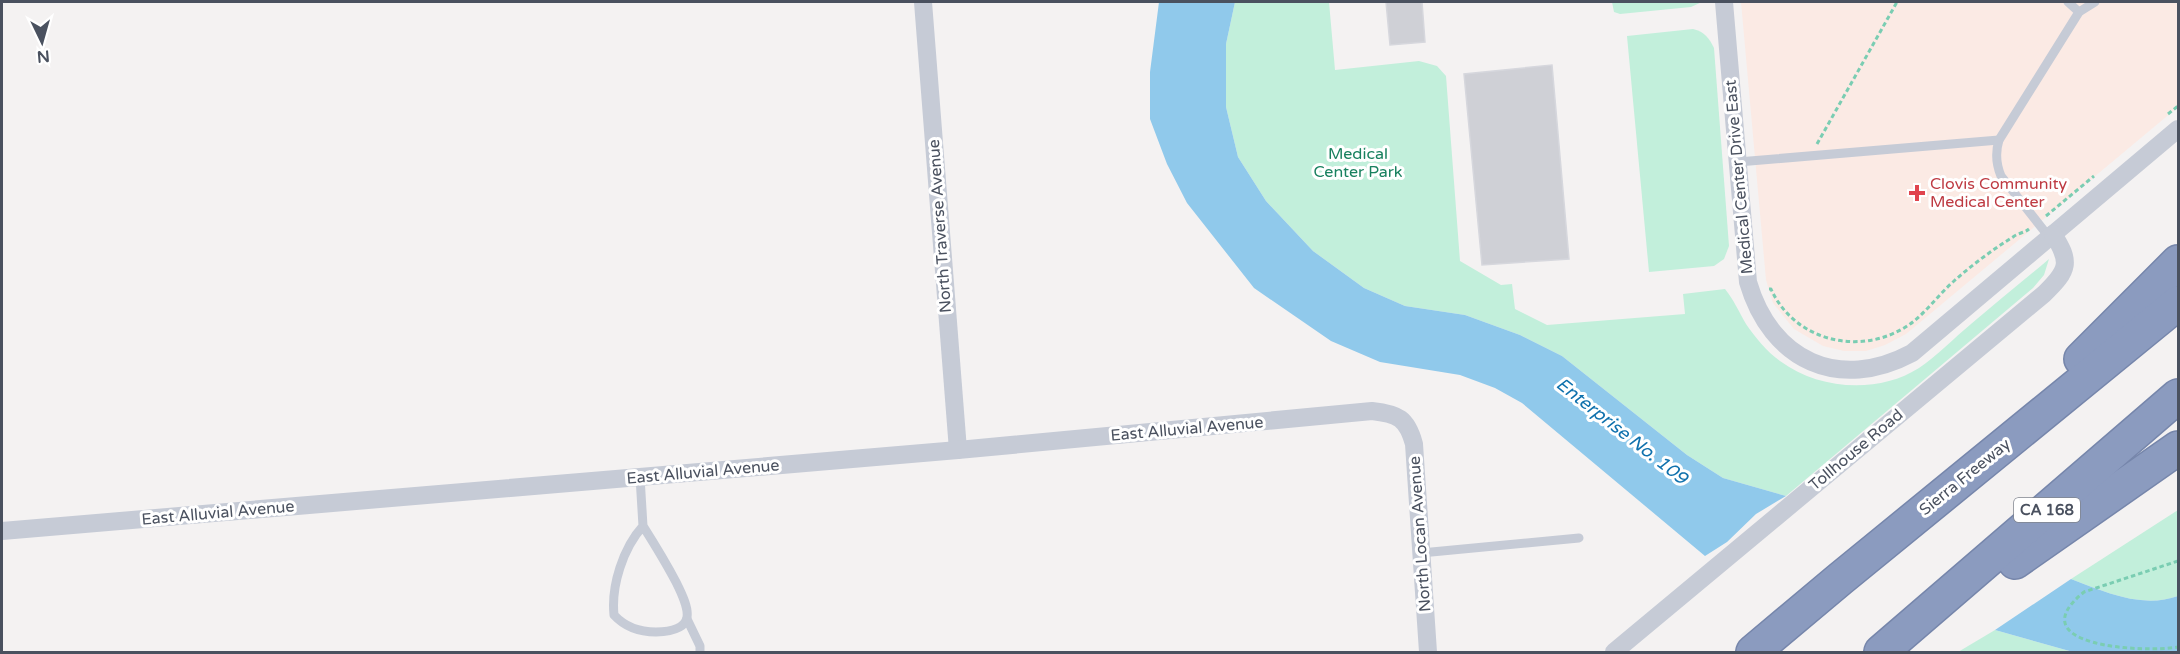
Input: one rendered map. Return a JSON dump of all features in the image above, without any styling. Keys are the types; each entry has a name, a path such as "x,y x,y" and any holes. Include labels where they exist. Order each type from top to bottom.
{"highway":[{"path":"1997,451 2052,389 2178,261"},
{"name":"Sierra Freeway","path":"1753,652 2178,303"},
{"name":"CA 168","path":"1881,652 2178,396"},
{"path":"1915,625 1998,574 2178,448"}],"street":[{"name":"North Traverse Avenue","path":"923,2 958,450"},
{"name":"Medical Center Drive East","path":"1724,2 1748,282 1764,321 1776,336 1790,349 1818,364 1834,369 1849,370 1884,366 1912,353 2047,231 2178,129"},
{"name":"Tollhouse Road","path":"1614,652 2051,288 2066,265 2064,252 2047,231"},
{"name":"East Alluvial Avenue","path":"2,531 958,450 1372,411 1389,413 1402,419"},
{"name":"North Locan Avenue","path":"1402,419 1410,430 1414,444 1428,652"}],"lane":[{"path":"2068,2 2079,12"},
{"path":"2047,231 2001,176 1997,166 1999,140 2079,12 2095,2"},
{"path":"1738,162 1999,140"},
{"path":"640,477 643,526 667,563 686,599 688,610 685,624 668,632 649,632 631,627 614,615 616,586 625,555 643,526"},
{"path":"1421,553 1579,538"},
{"path":"687,620 700,646 700,652"}],"path":[{"path":"1810,156 1897,2"},
{"path":"2161,120 2178,106"},
{"path":"1766,289 1772,289 1786,312 1797,322 1823,338 1857,343 1873,340 1906,327 1954,282 2015,235 2027,231 2047,231 2100,171"},
{"path":"2178,561 2085,592 2067,609 2065,621 2079,638 2102,645 2134,650 2163,650 2178,647"}],"shaded area":[{"name":"Clovis Community Medical Center","path":"1741,2 2178,2 2178,107 1906,334 1885,345 1866,351 1844,351 1823,346 1794,329 1773,303 1766,280"}],"green space":[{"name":"Medical Center Park","path":"1235,2 1329,2 1335,70 1419,61 1437,66 1446,76 1460,261 1501,285 1512,284 1515,309 1547,325 1685,314 1683,294 1725,289 1753,334 1780,361 1795,371 1830,383 1867,385 1885,382 1919,368 2049,259 2044,275 2033,288 1786,496 1723,478 1687,455 1562,356 1520,335 1465,315 1405,306 1364,288 1313,251 1266,201 1238,157 1226,107 1226,44"},
{"path":"1612,2 1702,2 1691,7 1620,14 1614,12"},
{"path":"1693,29 1706,36 1714,48 1729,246 1724,259 1714,266 1649,272 1627,36"},
{"path":"2178,510 2178,596 2164,600 2137,600 2110,594 2071,579"},
{"path":"1995,630 2073,652 1958,652"}],"water":[{"name":"Enterprise No. 109","path":"1159,2 1235,2 1226,44 1226,107 1238,157 1266,201 1313,251 1364,288 1405,306 1465,315 1520,335 1562,356 1687,455 1723,478 1786,496 1756,514 1727,542 1705,556 1522,403 1495,388 1460,375 1380,362 1331,341 1254,288 1187,203 1167,164 1150,119 1150,72"},
{"path":"2071,579 2110,594 2137,600 2164,600 2178,596 2178,652 2073,652 1995,630"}],"building":[{"path":"1386,2 1422,2 1425,42 1390,45"},
{"path":"1552,65 1569,259 1482,265 1464,74"}],"place":[{"name":"Clovis Community Medical Center","path":"1917,193"}]}
